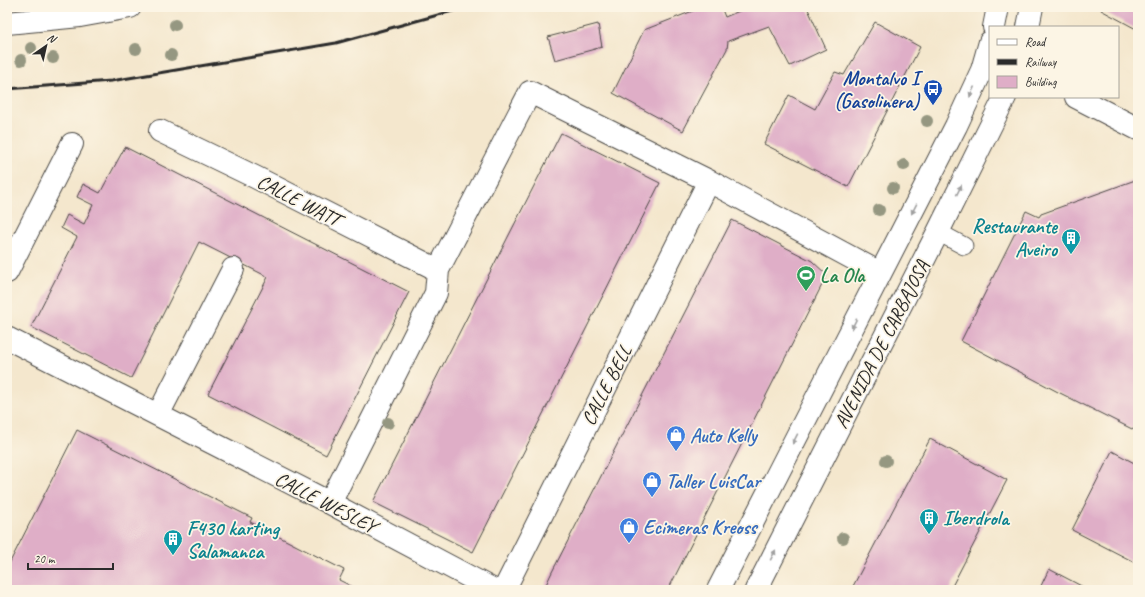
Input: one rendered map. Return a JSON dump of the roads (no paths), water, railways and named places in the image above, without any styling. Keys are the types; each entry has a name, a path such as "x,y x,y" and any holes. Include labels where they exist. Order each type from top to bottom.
{"street":[{"path":"7,22 80,16 130,7"},
{"path":"994,26 998,7"},
{"name":"AVENIDA DE CARBAJOSA","path":"718,590 972,94 986,70 989,49"},
{"path":"330,503 436,293 438,270 530,92 709,181 880,273"},
{"name":"AVENIDA DE CARBAJOSA","path":"756,590 1005,98"},
{"path":"1079,98 1097,104 1138,129"},
{"name":"CALLE WATT","path":"160,131 255,177 438,270"},
{"path":"7,272 72,144"},
{"name":"CALLE BELL","path":"504,590 709,181"},
{"path":"158,415 234,268"},
{"name":"CALLE WESLEY","path":"7,338 330,503 494,590"}],"lane":[{"path":"938,232 964,246"}],"railway":[{"path":"7,89 111,81 336,43 467,7"}],"place":[{"name":"Montalvo I (Gasolinera)","path":"933,106"},
{"name":"Restaurante Aveiro","path":"1071,255"},
{"name":"La Ola","path":"806,292"},
{"name":"Auto Kelly","path":"676,452"},
{"name":"Taller LuisCar","path":"652,498"},
{"name":"Iberdrola","path":"929,535"},
{"name":"Ecimeras Kreoss","path":"629,544"},
{"name":"F430 karting Salamanca","path":"173,556"}]}
